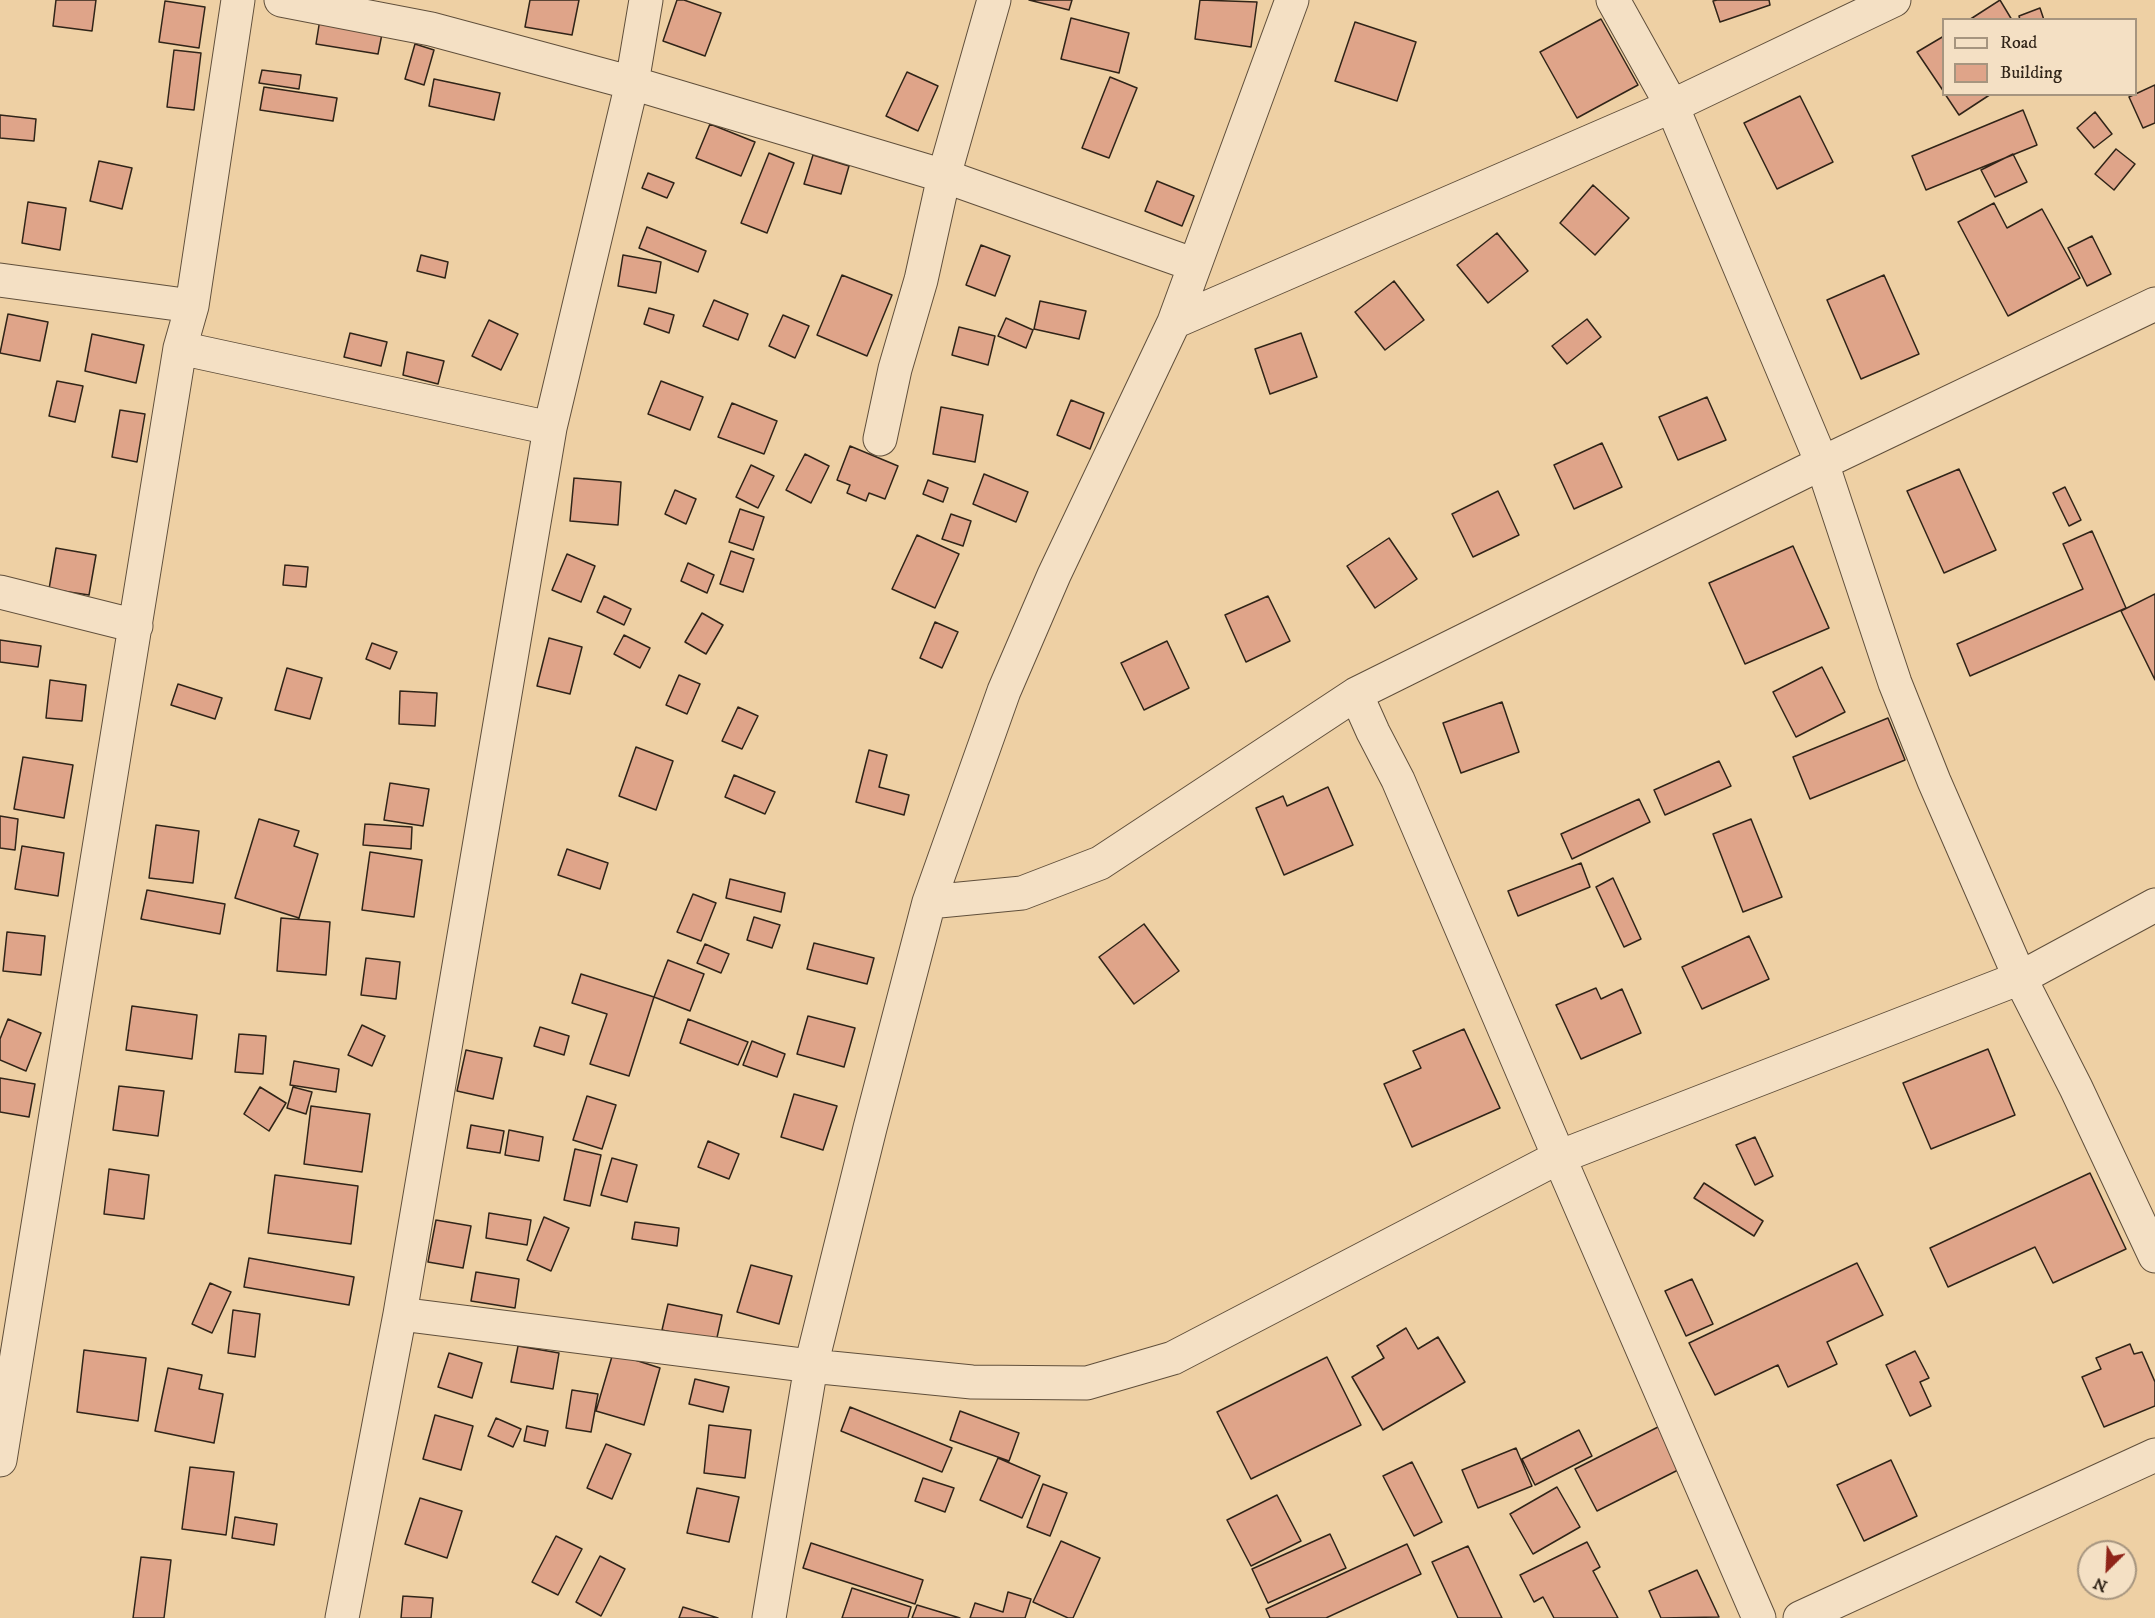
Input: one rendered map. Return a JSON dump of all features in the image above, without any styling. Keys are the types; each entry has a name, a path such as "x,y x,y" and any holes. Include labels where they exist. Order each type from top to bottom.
{"street":[{"path":"0,1460 180,348 192,306 238,0"},
{"path":"281,0 431,29 632,84 944,176 1195,264"},
{"path":"342,1618 400,1314 550,428 632,84 646,0"},
{"path":"880,439 895,369 921,280 944,176 994,0"},
{"path":"769,1618 811,1366 929,902 1004,691 1054,575 1174,322 1292,0"},
{"path":"1613,0 1672,106 1821,463 1895,683 1934,781 2020,978 2076,1088 2155,1256"},
{"path":"1174,322 1672,106 1894,0"},
{"path":"0,280 192,306"},
{"path":"929,902 1022,893 1100,863 1356,694 1821,463 2155,304"},
{"path":"180,348 550,428"},
{"path":"0,592 136,626"},
{"path":"1356,694 1398,780 1759,1618"},
{"path":"400,1314 811,1366 972,1382 1087,1383 1173,1358 1559,1157 2020,978 2155,906"},
{"path":"1800,1618 2155,1455"}],"building":[{"path":"56,0 96,0 92,31 53,26"},
{"path":"530,0 579,0 572,35 525,27"},
{"path":"677,0 684,0 721,13 705,56 663,41"},
{"path":"1029,0 1072,0 1069,10"},
{"path":"1200,0 1257,2 1251,47 1195,39"},
{"path":"1769,0 1770,5 1720,22 1713,1"},
{"path":"2000,0 2011,18 1972,18"},
{"path":"165,1 205,7 199,48 159,42"},
{"path":"2040,8 2043,18 2020,18 2019,16"},
{"path":"1071,18 1129,33 1119,73 1061,59"},
{"path":"320,19 383,29 378,54 316,44"},
{"path":"1601,19 1638,85 1577,118 1540,52"},
{"path":"1355,22 1416,42 1397,101 1335,81"},
{"path":"1942,37 1942,89 1917,52"},
{"path":"415,44 434,50 424,85 405,79"},
{"path":"174,50 201,53 194,110 167,107"},
{"path":"262,70 301,75 299,89 259,83"},
{"path":"907,72 938,86 918,131 886,116"},
{"path":"1110,77 1137,88 1109,158 1082,148"},
{"path":"434,79 500,93 494,120 429,106"},
{"path":"2155,85 2155,123 2143,128 2129,97 2137,96 2137,93"},
{"path":"264,87 337,98 333,121 260,110"},
{"path":"1800,96 1833,162 1777,189 1744,123"},
{"path":"1946,96 1988,96 1959,115"},
{"path":"2023,110 2037,145 1926,190 1912,156"},
{"path":"2095,112 2112,134 2094,148 2077,128"},
{"path":"0,115 36,119 34,141 0,138"},
{"path":"710,124 755,142 741,176 696,158"},
{"path":"2116,149 2135,164 2114,190 2095,174"},
{"path":"769,153 794,163 767,233 741,223"},
{"path":"2013,154 2027,182 1995,197 1981,170"},
{"path":"813,155 849,166 841,194 804,184"},
{"path":"99,161 132,168 122,209 90,201"},
{"path":"648,173 674,183 667,198 642,188"},
{"path":"1157,181 1194,196 1182,226 1145,211"},
{"path":"1593,185 1629,218 1595,255 1560,223"},
{"path":"28,202 66,208 60,250 22,243"},
{"path":"1994,203 2007,228 2042,209 2080,278 2008,316 1958,222"},
{"path":"647,227 706,251 698,272 639,248"},
{"path":"1497,233 1528,271 1488,303 1457,265"},
{"path":"2092,236 2111,274 2087,286 2068,248"},
{"path":"981,245 1010,256 995,296 966,285"},
{"path":"421,255 448,262 445,278 417,271"},
{"path":"623,255 661,262 656,293 618,286"},
{"path":"842,275 892,295 867,356 817,335"},
{"path":"1884,275 1919,354 1861,379 1827,300"},
{"path":"1394,281 1424,320 1385,350 1355,312"},
{"path":"714,300 748,314 738,340 703,326"},
{"path":"1040,301 1086,311 1079,339 1034,329"},
{"path":"649,308 674,315 669,333 644,324"},
{"path":"8,314 48,322 40,361 0,353"},
{"path":"783,315 809,326 795,358 769,346"},
{"path":"1006,318 1033,330 1026,348 998,336"},
{"path":"1587,319 1601,337 1567,364 1552,346"},
{"path":"489,320 518,334 501,370 472,356"},
{"path":"959,327 995,336 988,365 952,355"},
{"path":"350,333 387,342 381,366 344,357"},
{"path":"1301,333 1317,377 1270,394 1255,349"},
{"path":"92,334 144,345 136,383 85,371"},
{"path":"407,352 444,361 438,384 403,375"},
{"path":"57,381 83,386 75,422 49,416"},
{"path":"661,381 703,397 690,430 648,414"},
{"path":"1707,397 1726,440 1678,460 1659,417"},
{"path":"1071,400 1104,413 1090,449 1057,435"},
{"path":"732,403 777,421 764,454 718,437"},
{"path":"941,407 983,415 975,462 933,454"},
{"path":"120,410 145,414 137,462 112,457"},
{"path":"1602,443 1622,487 1574,509 1554,465"},
{"path":"850,446 898,466 885,499 869,493 866,501 847,493 850,485 837,480"},
{"path":"805,454 829,466 811,503 786,490"},
{"path":"751,465 774,476 758,508 736,497"},
{"path":"1959,469 1996,550 1944,573 1907,491"},
{"path":"984,474 1028,492 1016,522 973,504"},
{"path":"574,478 621,482 618,525 570,521"},
{"path":"928,480 948,488 943,502 923,494"},
{"path":"2065,487 2081,520 2069,526 2053,493"},
{"path":"675,490 696,499 686,524 665,514"},
{"path":"1498,491 1519,535 1473,557 1452,514"},
{"path":"740,509 764,517 753,550 729,542"},
{"path":"951,514 971,521 963,546 942,539"},
{"path":"2092,531 2126,608 1970,676 1957,644 2083,589 2063,544"},
{"path":"917,535 959,554 935,608 892,589"},
{"path":"1389,538 1417,579 1375,608 1347,566"},
{"path":"1793,546 1829,628 1745,664 1709,583"},
{"path":"56,548 96,555 89,595 49,589"},
{"path":"731,551 754,559 743,592 720,584"},
{"path":"567,554 595,566 581,602 552,590"},
{"path":"688,563 714,575 707,593 681,581"},
{"path":"285,565 308,567 306,587 283,585"},
{"path":"2155,594 2155,680 2121,611"},
{"path":"604,596 631,609 624,625 597,612"},
{"path":"1268,596 1290,641 1246,662 1225,615"},
{"path":"702,613 723,625 706,654 685,642"},
{"path":"935,622 958,632 942,668 920,658"},
{"path":"624,635 650,648 640,668 614,654"},
{"path":"549,638 582,647 570,694 537,686"},
{"path":"0,640 41,646 38,667 0,662"},
{"path":"1167,641 1189,688 1144,710 1121,663"},
{"path":"372,643 397,652 390,669 366,659"},
{"path":"1822,667 1845,712 1796,737 1773,692"},
{"path":"287,668 322,678 310,719 275,710"},
{"path":"679,675 700,684 687,714 666,705"},
{"path":"50,680 86,685 82,721 46,718"},
{"path":"178,684 222,698 215,719 171,705"},
{"path":"400,691 437,693 435,726 399,724"},
{"path":"1502,702 1519,752 1461,773 1443,723"},
{"path":"738,707 758,716 742,749 722,741"},
{"path":"1888,718 1905,760 1810,799 1793,757"},
{"path":"636,747 673,761 656,810 619,796"},
{"path":"869,750 887,755 879,787 909,795 904,815 856,802"},
{"path":"23,757 73,765 64,818 14,809"},
{"path":"1719,761 1731,786 1665,815 1654,790"},
{"path":"734,775 775,792 765,814 725,797"},
{"path":"390,783 429,789 423,826 384,820"},
{"path":"1328,787 1353,845 1284,875 1256,808 1283,796 1287,806"},
{"path":"1639,799 1650,822 1572,859 1561,834"},
{"path":"0,816 18,819 15,850 0,848"},
{"path":"259,819 299,831 294,846 318,854 299,918 235,898"},
{"path":"1751,819 1782,897 1743,912 1713,834"},
{"path":"365,824 412,827 411,849 363,845"},
{"path":"156,825 199,831 193,883 149,878"},
{"path":"22,846 64,853 58,896 15,889"},
{"path":"567,849 608,863 600,889 558,875"},
{"path":"370,852 422,860 414,917 362,910"},
{"path":"1581,863 1590,887 1518,916 1508,891"},
{"path":"1613,878 1641,939 1624,947 1596,887"},
{"path":"730,879 785,893 781,912 726,898"},
{"path":"147,890 225,904 220,934 141,919"},
{"path":"693,894 716,903 701,941 677,932"},
{"path":"754,917 780,925 772,948 747,940"},
{"path":"281,918 330,922 326,975 277,971"},
{"path":"1144,924 1179,971 1134,1004 1099,957"},
{"path":"7,932 45,936 41,975 3,971"},
{"path":"1749,936 1769,979 1702,1009 1682,967"},
{"path":"814,943 874,958 867,984 807,969"},
{"path":"705,944 729,954 721,973 697,963"},
{"path":"366,958 400,962 396,999 361,995"},
{"path":"668,960 704,974 690,1011 654,997"},
{"path":"581,974 654,997 629,1076 590,1064 607,1014 572,1003"},
{"path":"1596,988 1601,999 1622,989 1641,1033 1581,1059 1556,1005"},
{"path":"132,1006 197,1015 192,1059 126,1050"},
{"path":"808,1016 855,1028 844,1067 797,1054"},
{"path":"8,1019 41,1033 26,1071 0,1060 0,1039"},
{"path":"688,1019 748,1042 738,1065 680,1043"},
{"path":"362,1025 385,1036 372,1066 348,1055"},
{"path":"540,1027 569,1036 564,1055 534,1046"},
{"path":"1464,1029 1500,1108 1412,1147 1384,1084 1421,1068 1413,1051"},
{"path":"239,1034 266,1036 263,1074 235,1072"},
{"path":"752,1041 785,1054 777,1077 743,1065"},
{"path":"1988,1049 2015,1115 1931,1149 1903,1083"},
{"path":"466,1050 502,1058 493,1099 457,1091"},
{"path":"294,1061 339,1069 336,1092 290,1085"},
{"path":"0,1078 35,1084 29,1117 0,1112"},
{"path":"119,1086 164,1091 158,1136 113,1130"},
{"path":"260,1087 286,1103 269,1131 244,1114"},
{"path":"293,1087 312,1092 306,1114 287,1108"},
{"path":"794,1094 837,1106 823,1150 781,1137"},
{"path":"587,1096 616,1105 602,1149 573,1140"},
{"path":"311,1106 370,1114 362,1172 304,1164"},
{"path":"471,1125 504,1131 500,1153 467,1148"},
{"path":"509,1130 543,1137 539,1161 505,1155"},
{"path":"1755,1137 1773,1176 1755,1185 1736,1145"},
{"path":"708,1141 739,1154 729,1179 698,1167"},
{"path":"575,1149 601,1155 590,1206 564,1200"},
{"path":"612,1158 637,1165 627,1202 601,1195"},
{"path":"109,1169 149,1175 144,1219 104,1214"},
{"path":"2090,1173 2126,1249 2053,1283 2035,1247 1948,1287 1930,1248"},
{"path":"275,1175 358,1186 351,1244 268,1233"},
{"path":"1704,1183 1763,1221 1754,1236 1694,1198"},
{"path":"489,1213 531,1220 527,1245 486,1238"},
{"path":"544,1217 569,1228 551,1271 527,1260"},
{"path":"436,1220 471,1226 463,1268 428,1262"},
{"path":"635,1222 679,1228 677,1246 632,1239"},
{"path":"249,1258 354,1277 349,1305 244,1287"},
{"path":"1857,1263 1883,1315 1827,1342 1837,1364 1788,1387 1778,1365 1715,1395 1689,1343"},
{"path":"751,1265 792,1276 779,1324 737,1312"},
{"path":"476,1272 519,1279 515,1308 471,1301"},
{"path":"1692,1279 1713,1324 1686,1336 1665,1291"},
{"path":"210,1283 231,1292 212,1333 192,1324"},
{"path":"668,1304 722,1315 716,1342 662,1330"},
{"path":"233,1310 260,1314 255,1357 228,1353"},
{"path":"1406,1328 1418,1349 1438,1337 1465,1382 1383,1430 1352,1377 1384,1358 1377,1346"},
{"path":"2130,1344 2134,1354 2142,1352 2155,1382 2155,1406 2104,1427 2082,1377 2101,1369 2096,1358"},
{"path":"518,1346 559,1353 553,1389 511,1382"},
{"path":"84,1350 146,1358 138,1421 77,1412"},
{"path":"1915,1351 1929,1378 1920,1382 1931,1406 1910,1416 1886,1365"},
{"path":"449,1353 482,1363 472,1398 438,1387"},
{"path":"613,1353 660,1368 644,1425 596,1411"},
{"path":"1327,1357 1361,1425 1251,1479 1217,1412"},
{"path":"168,1368 202,1375 199,1389 223,1394 214,1443 155,1431"},
{"path":"695,1379 729,1387 723,1412 689,1404"},
{"path":"572,1390 598,1394 591,1432 566,1428"},
{"path":"850,1407 952,1448 942,1472 841,1431"},
{"path":"960,1411 1019,1433 1009,1461 950,1440"},
{"path":"435,1415 473,1426 461,1470 423,1459"},
{"path":"496,1418 521,1429 513,1447 488,1436"},
{"path":"709,1425 751,1430 745,1478 704,1473"},
{"path":"527,1426 548,1431 545,1446 524,1441"},
{"path":"1660,1426 1682,1468 1597,1511 1575,1469"},
{"path":"1579,1430 1592,1456 1535,1485 1522,1459"},
{"path":"606,1444 631,1454 612,1499 587,1488"},
{"path":"1516,1448 1532,1486 1478,1508 1462,1470"},
{"path":"998,1458 1040,1476 1022,1518 980,1500"},
{"path":"1891,1460 1917,1516 1864,1541 1837,1485"},
{"path":"1412,1462 1442,1522 1414,1536 1383,1476"},
{"path":"190,1467 234,1472 226,1535 182,1529"},
{"path":"923,1478 954,1488 945,1512 915,1501"},
{"path":"1043,1484 1067,1493 1050,1536 1027,1527"},
{"path":"1557,1487 1580,1527 1533,1554 1510,1514"},
{"path":"697,1488 739,1497 729,1542 687,1533"},
{"path":"1277,1495 1301,1541 1251,1566 1227,1520"},
{"path":"420,1498 462,1511 447,1558 405,1544"},
{"path":"235,1517 277,1524 274,1545 232,1538"},
{"path":"1330,1534 1346,1568 1268,1603 1252,1569"},
{"path":"556,1536 582,1549 558,1595 532,1582"},
{"path":"1061,1541 1100,1558 1073,1618 1068,1618 1033,1602"},
{"path":"1587,1542 1600,1567 1593,1571 1618,1618 1554,1618 1543,1597 1534,1602 1520,1575"},
{"path":"811,1543 923,1580 915,1604 803,1568"},
{"path":"1407,1544 1421,1574 1326,1618 1270,1618 1266,1609"},
{"path":"1468,1546 1502,1618 1458,1618 1432,1562"},
{"path":"600,1556 625,1569 601,1616 576,1602"},
{"path":"141,1557 171,1560 164,1618 133,1618"},
{"path":"1697,1570 1719,1617 1661,1618 1649,1591"},
{"path":"852,1588 911,1607 908,1618 842,1618"},
{"path":"1008,1592 1031,1599 1025,1618 970,1618 975,1603 1003,1612"},
{"path":"403,1596 433,1598 431,1618 401,1618"},
{"path":"917,1605 960,1618 912,1618"},
{"path":"683,1607 718,1618 679,1618"}]}
